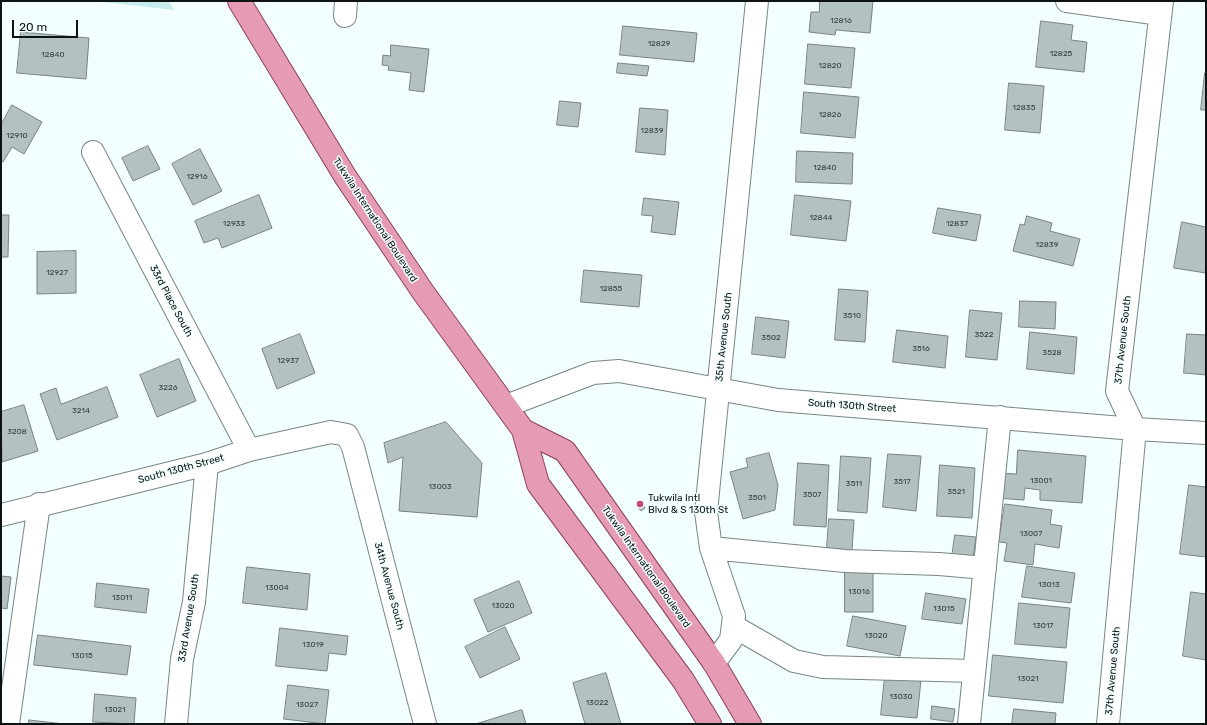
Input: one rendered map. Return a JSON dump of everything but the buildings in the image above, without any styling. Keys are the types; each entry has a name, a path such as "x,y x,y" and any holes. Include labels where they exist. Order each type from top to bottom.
{"main road":[{"name":"Tukwila International Boulevard","path":"239,1 345,176 423,292 523,430 538,484 683,680 710,724"},
{"name":"Tukwila International Boulevard","path":"523,430 564,451 714,663 750,724"}],"street":[{"name":"35th Avenue South","path":"714,663 732,640 734,616 711,548 706,512 757,1"},
{"path":"1066,1 1161,7"},
{"name":"37th Avenue South","path":"1108,724 1135,429 1117,391 1161,7"},
{"name":"33rd Place South","path":"93,152 250,450"},
{"name":"South 130th Street","path":"506,406 593,373 619,371 778,400 1135,429 1206,432"},
{"path":"969,724 1000,417"},
{"name":"South 130th Street","path":"1,514 207,464 250,450 331,432 347,435 353,447"},
{"name":"34th Avenue South","path":"353,447 425,724"},
{"name":"33rd Avenue South","path":"176,724 182,659 194,602 207,464"},
{"path":"8,724 39,504"},
{"path":"711,548 845,561 939,564 985,568"},
{"path":"733,626 794,661 823,667 974,671"}],"shaded area":[{"path":"95,1 169,1 174,10"}],"place":[{"name":"Tukwila Intl Blvd & S 130th St","path":"640,504"}]}
